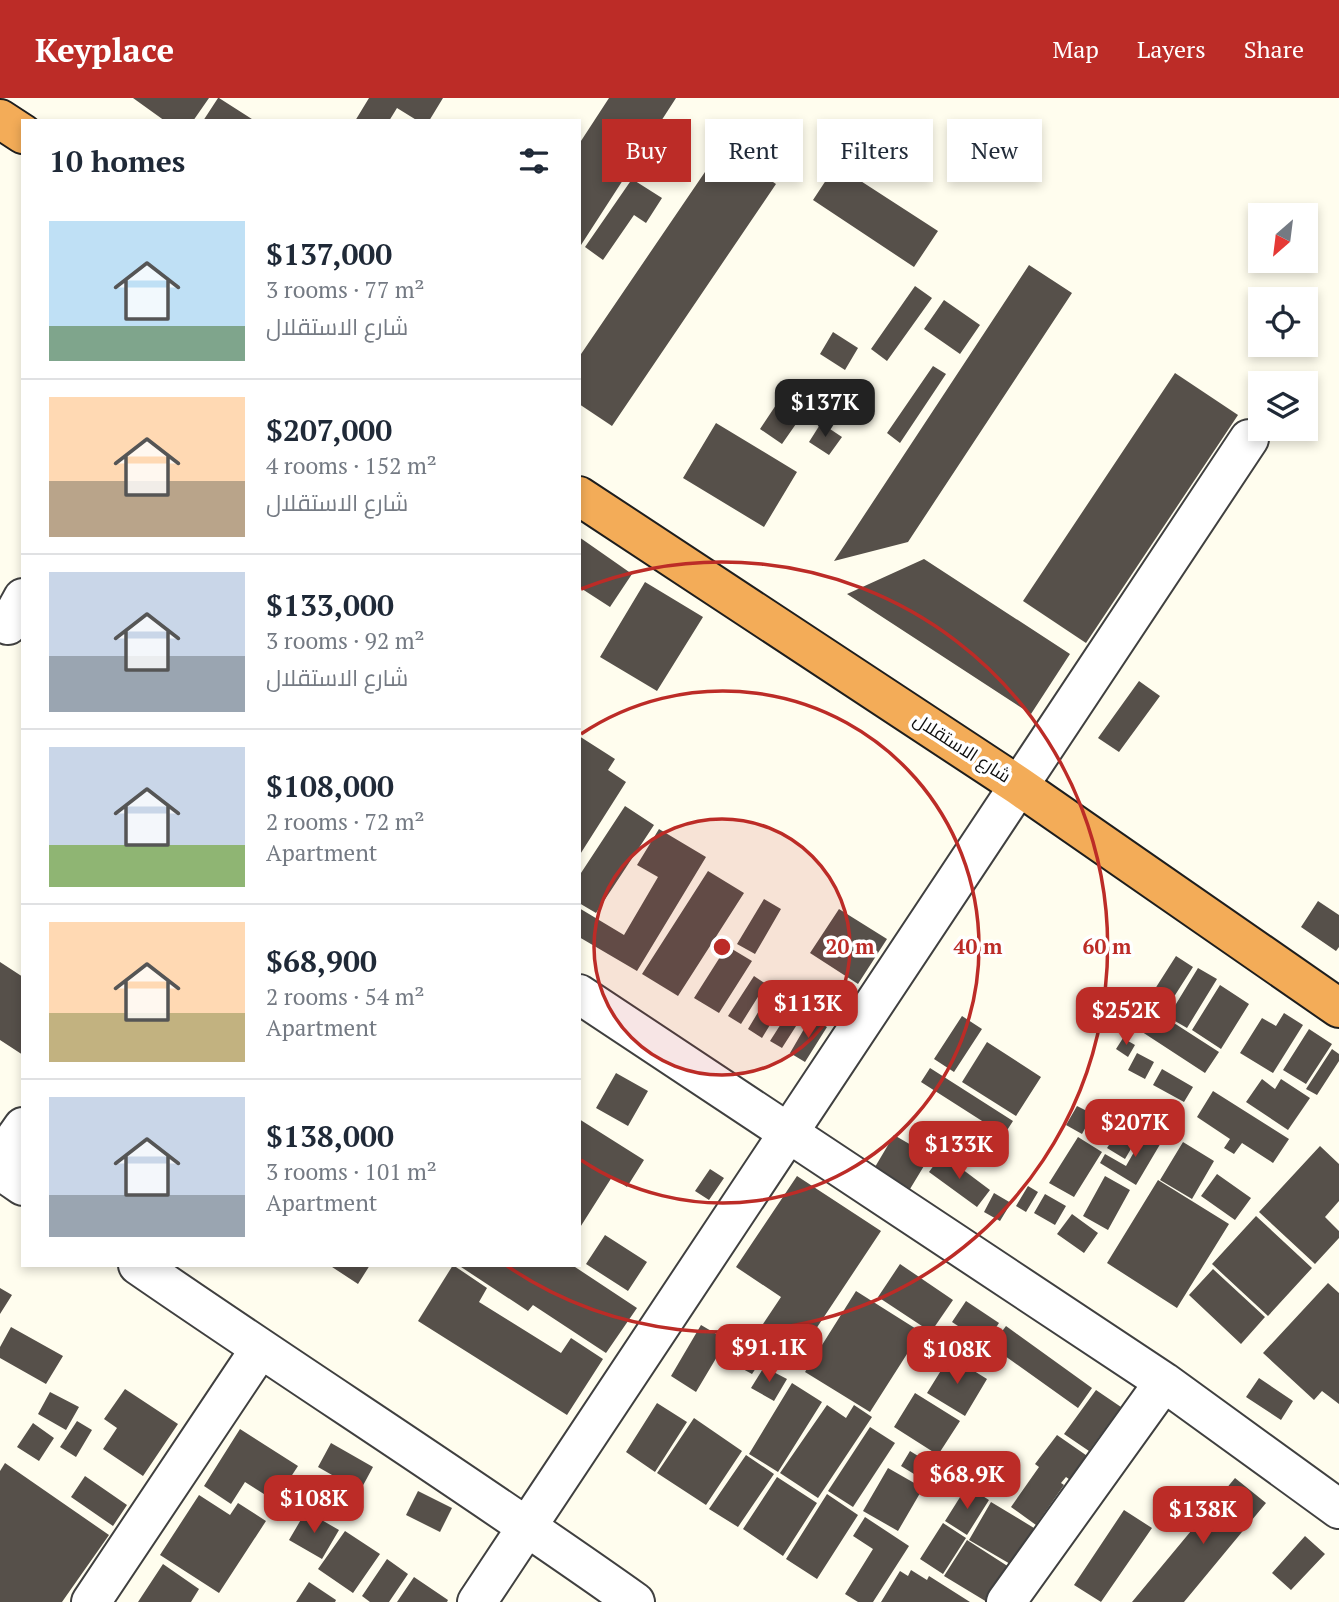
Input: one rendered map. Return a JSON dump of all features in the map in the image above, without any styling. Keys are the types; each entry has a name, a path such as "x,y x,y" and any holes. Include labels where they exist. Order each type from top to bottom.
{"highway":[{"path":"0,119 21,133"},
{"name":"شارع الاستقلال","path":"581,497 1019,786 1339,1008"}],"street":[{"path":"477,1602 1248,441"},
{"path":"581,995 1164,1381 1339,1509"},
{"path":"0,1160 21,1130"},
{"path":"0,1170 21,1185"},
{"path":"141,1267 527,1526 635,1602"},
{"path":"91,1602 260,1349"},
{"path":"1006,1602 1164,1381"}],"building":[{"path":"133,98 209,98 194,119 162,119"},
{"path":"219,98 252,119 204,119"},
{"path":"369,98 443,98 430,119 415,119 397,108 390,119 356,119"},
{"path":"609,98 676,98 662,119 602,119 602,182 622,182 581,245 581,141"},
{"path":"705,172 705,182 776,184 612,426 581,405 581,354"},
{"path":"630,182 637,182 662,198 646,223 634,215 603,260 585,247"},
{"path":"825,182 862,182 938,231 914,267 813,200"},
{"path":"1029,265 1072,293 908,542 834,561"},
{"path":"915,286 932,298 887,361 871,349"},
{"path":"944,300 980,325 960,354 924,329"},
{"path":"833,332 858,348 845,370 820,354"},
{"path":"933,366 946,374 900,443 887,433"},
{"path":"1175,373 1238,415 1086,643 1023,601"},
{"path":"782,396 805,411 782,444 760,429"},
{"path":"716,423 797,472 764,527 683,478"},
{"path":"821,423 842,437 829,455 809,442"},
{"path":"581,538 632,574 610,607 581,588"},
{"path":"924,559 1070,654 1031,714 847,594"},
{"path":"645,582 703,617 657,691 600,657"},
{"path":"1139,681 1160,696 1119,752 1098,738"},
{"path":"581,737 615,759 608,770 626,782 581,853"},
{"path":"625,806 654,825 596,913 581,904 581,873"},
{"path":"659,829 706,857 637,971 581,938 581,909 624,935 658,877 637,865"},
{"path":"708,871 744,893 678,996 642,974"},
{"path":"764,899 781,909 755,954 737,944"},
{"path":"1318,901 1339,915 1339,947 1336,951 1301,927"},
{"path":"839,909 887,939 858,984 810,953"},
{"path":"727,946 752,961 719,1013 694,998"},
{"path":"1176,956 1193,967 1163,1014 1146,1003"},
{"path":"0,962 21,976 21,1054 0,1040"},
{"path":"1198,968 1217,979 1187,1028 1168,1017"},
{"path":"754,976 766,984 741,1024 728,1016"},
{"path":"775,984 790,992 762,1038 748,1029"},
{"path":"1220,985 1249,1004 1221,1049 1192,1030"},
{"path":"793,1005 805,1012 782,1048 770,1041"},
{"path":"1146,1005 1219,1052 1205,1073 1133,1026"},
{"path":"1284,1013 1303,1025 1273,1073 1240,1053 1262,1018 1276,1026"},
{"path":"962,1016 982,1029 954,1072 934,1059"},
{"path":"811,1017 827,1027 805,1062 790,1053"},
{"path":"1309,1029 1332,1044 1306,1084 1283,1070"},
{"path":"1123,1038 1135,1045 1128,1057 1116,1049"},
{"path":"987,1042 1041,1077 1016,1116 962,1082"},
{"path":"1332,1049 1339,1054 1339,1061 1317,1095 1306,1089"},
{"path":"1137,1053 1154,1062 1145,1079 1128,1070"},
{"path":"930,1068 1013,1121 1004,1135 921,1082"},
{"path":"1162,1069 1193,1087 1184,1102 1153,1085"},
{"path":"616,1073 648,1091 628,1126 596,1108"},
{"path":"1262,1079 1275,1089 1281,1079 1310,1098 1288,1130 1246,1102"},
{"path":"1213,1091 1289,1139 1273,1163 1242,1143 1234,1154 1224,1148 1230,1139 1197,1117"},
{"path":"1146,1101 1177,1119 1167,1137 1135,1119"},
{"path":"1077,1106 1093,1114 1082,1134 1066,1125"},
{"path":"581,1120 644,1160 627,1187 612,1177 581,1226"},
{"path":"1125,1120 1142,1130 1125,1159 1107,1148"},
{"path":"1146,1131 1162,1141 1136,1185 1100,1163 1105,1154 1126,1166"},
{"path":"894,1135 930,1156 910,1189 875,1167"},
{"path":"1078,1137 1102,1152 1074,1197 1049,1183"},
{"path":"1183,1142 1214,1161 1192,1199 1160,1180"},
{"path":"1320,1146 1339,1164 1339,1201 1325,1217 1339,1231 1339,1238 1315,1264 1259,1212"},
{"path":"942,1154 990,1190 977,1207 929,1172"},
{"path":"710,1169 724,1178 709,1200 695,1191"},
{"path":"1217,1174 1251,1198 1235,1220 1201,1196"},
{"path":"797,1176 881,1231 802,1350 763,1324 781,1297 736,1267"},
{"path":"1105,1176 1130,1190 1108,1230 1083,1216"},
{"path":"1158,1180 1229,1224 1177,1308 1107,1263"},
{"path":"1028,1186 1038,1192 1026,1212 1016,1206"},
{"path":"994,1193 1011,1203 1000,1221 984,1212"},
{"path":"1045,1194 1066,1206 1055,1225 1034,1213"},
{"path":"1072,1214 1098,1233 1084,1253 1057,1234"},
{"path":"1256,1216 1312,1268 1268,1316 1212,1264"},
{"path":"605,1235 647,1262 628,1291 586,1264"},
{"path":"900,1264 953,1300 931,1332 878,1297"},
{"path":"332,1267 369,1267 358,1284"},
{"path":"452,1267 456,1267 487,1288 479,1302 561,1353 571,1338 603,1359 567,1415 418,1321"},
{"path":"461,1267 575,1267 637,1308 606,1353 533,1305 528,1311"},
{"path":"1213,1269 1265,1317 1241,1344 1189,1295"},
{"path":"1328,1283 1339,1293 1339,1404 1322,1391 1314,1400 1263,1353"},
{"path":"0,1288 12,1295 0,1314"},
{"path":"856,1291 921,1332 870,1412 805,1372"},
{"path":"966,1301 999,1323 985,1344 952,1322"},
{"path":"701,1325 742,1349 733,1364 718,1355 696,1392 671,1376"},
{"path":"1006,1326 1092,1388 1078,1408 991,1346"},
{"path":"11,1327 63,1356 46,1384 0,1358 0,1347"},
{"path":"749,1355 760,1362 752,1374 741,1368"},
{"path":"950,1356 987,1379 965,1416 927,1393"},
{"path":"764,1367 787,1379 774,1401 751,1388"},
{"path":"1259,1378 1293,1401 1281,1420 1246,1397"},
{"path":"792,1383 822,1402 778,1472 749,1454"},
{"path":"125,1389 178,1424 143,1476 103,1449 117,1428 104,1419"},
{"path":"1096,1390 1121,1407 1089,1451 1064,1434"},
{"path":"50,1392 79,1407 66,1430 38,1414"},
{"path":"915,1393 960,1421 938,1455 894,1427"},
{"path":"657,1403 687,1422 655,1472 626,1452"},
{"path":"827,1405 846,1418 854,1405 872,1417 818,1498 780,1473"},
{"path":"694,1418 742,1451 706,1505 657,1473"},
{"path":"77,1421 92,1430 76,1457 60,1447"},
{"path":"33,1423 54,1438 39,1461 17,1447"},
{"path":"870,1427 895,1443 853,1507 828,1491"},
{"path":"240,1429 298,1466 275,1501 245,1482 231,1504 204,1486"},
{"path":"1057,1435 1093,1460 1076,1484 1066,1477 1061,1483 1064,1485 1036,1525 1011,1507 1039,1467 1035,1464"},
{"path":"331,1443 373,1467 360,1491 318,1467"},
{"path":"910,1451 936,1467 927,1482 901,1466"},
{"path":"746,1455 774,1474 738,1527 709,1509"},
{"path":"5,1463 109,1535 62,1602 0,1602 0,1471"},
{"path":"888,1468 923,1488 898,1531 863,1511"},
{"path":"85,1476 127,1505 113,1526 71,1497"},
{"path":"777,1477 817,1503 783,1556 743,1529"},
{"path":"1235,1478 1266,1503 1184,1602 1132,1602"},
{"path":"967,1486 989,1500 967,1535 945,1521"},
{"path":"418,1491 452,1508 440,1532 406,1515"},
{"path":"827,1494 858,1515 817,1579 786,1559"},
{"path":"199,1495 230,1515 238,1503 266,1521 219,1593 160,1555"},
{"path":"991,1502 1034,1528 1012,1565 969,1540"},
{"path":"1124,1510 1152,1528 1101,1602 1074,1585"},
{"path":"306,1511 339,1530 322,1559 289,1540"},
{"path":"865,1517 909,1546 873,1602 858,1602 845,1594 873,1549 853,1536"},
{"path":"943,1523 966,1538 943,1574 920,1559"},
{"path":"345,1531 380,1554 353,1593 318,1569"},
{"path":"1305,1536 1325,1554 1291,1590 1272,1573"},
{"path":"967,1540 1009,1567 987,1602 944,1576"},
{"path":"387,1559 408,1574 389,1602 370,1602 362,1596"},
{"path":"163,1564 199,1589 191,1602 138,1602"},
{"path":"911,1570 927,1580 929,1576 970,1602 881,1602 900,1571 908,1576"},
{"path":"414,1577 448,1600 447,1602 397,1602"},
{"path":"309,1582 336,1600 335,1602 296,1602"}]}
